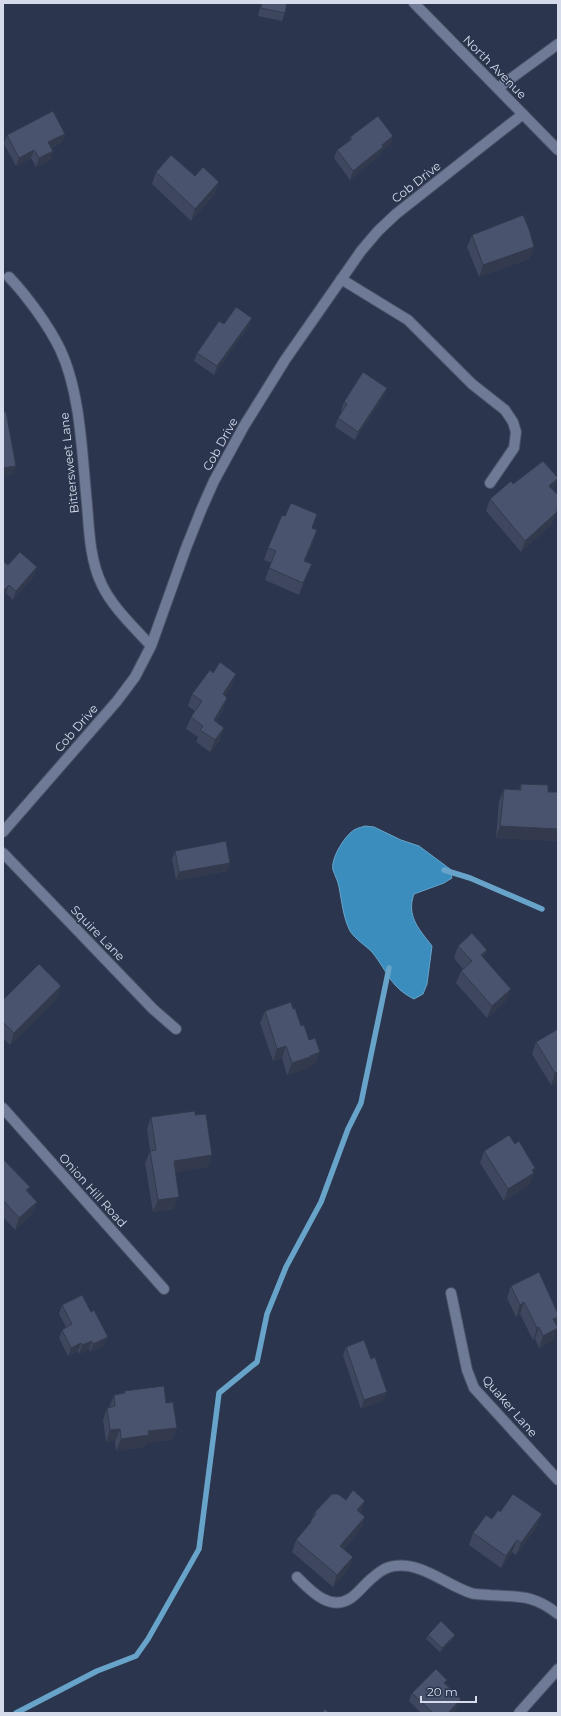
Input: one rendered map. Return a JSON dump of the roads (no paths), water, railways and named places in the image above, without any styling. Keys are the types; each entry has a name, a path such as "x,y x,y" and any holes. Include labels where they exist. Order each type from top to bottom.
{"street":[{"name":"North Avenue","path":"414,3 558,150"},
{"path":"498,88 558,44"},
{"name":"Cob Drive","path":"3,832 120,697 144,662 152,646 186,548 214,481 244,426 267,389 341,279 370,239 386,223 523,114"},
{"name":"Bittersweet Lane","path":"9,277 20,288 60,349 69,374 77,409 93,552 101,584 117,608 152,646"},
{"path":"341,279 408,320 472,384 505,410 513,422 516,432 514,448 490,483"},
{"name":"Squire Lane","path":"3,853 153,1009 176,1029"},
{"name":"Onion Hill Road","path":"3,1108 164,1289"},
{"name":"Quaker Lane","path":"451,1293 467,1370 474,1388 558,1480"},
{"path":"297,1577 322,1599 336,1603 351,1598 381,1570 394,1566 411,1567 428,1572 472,1593 527,1597 540,1602 558,1614"},
{"path":"519,1713 558,1669"}],"water":[{"path":"365,826 374,827 401,840 419,846 450,869 452,878 444,883 414,894 412,909 415,922 432,946 427,984 423,994 414,999 394,984 372,952 352,934 346,920 339,885 333,870 334,860 336,853 352,831"}],"waterway":[{"path":"444,870 470,878 542,909"},
{"path":"16,1713 97,1671 136,1656 148,1639 199,1549 219,1393 257,1362 267,1314 286,1267 321,1202 348,1129 361,1103 389,968"}]}
